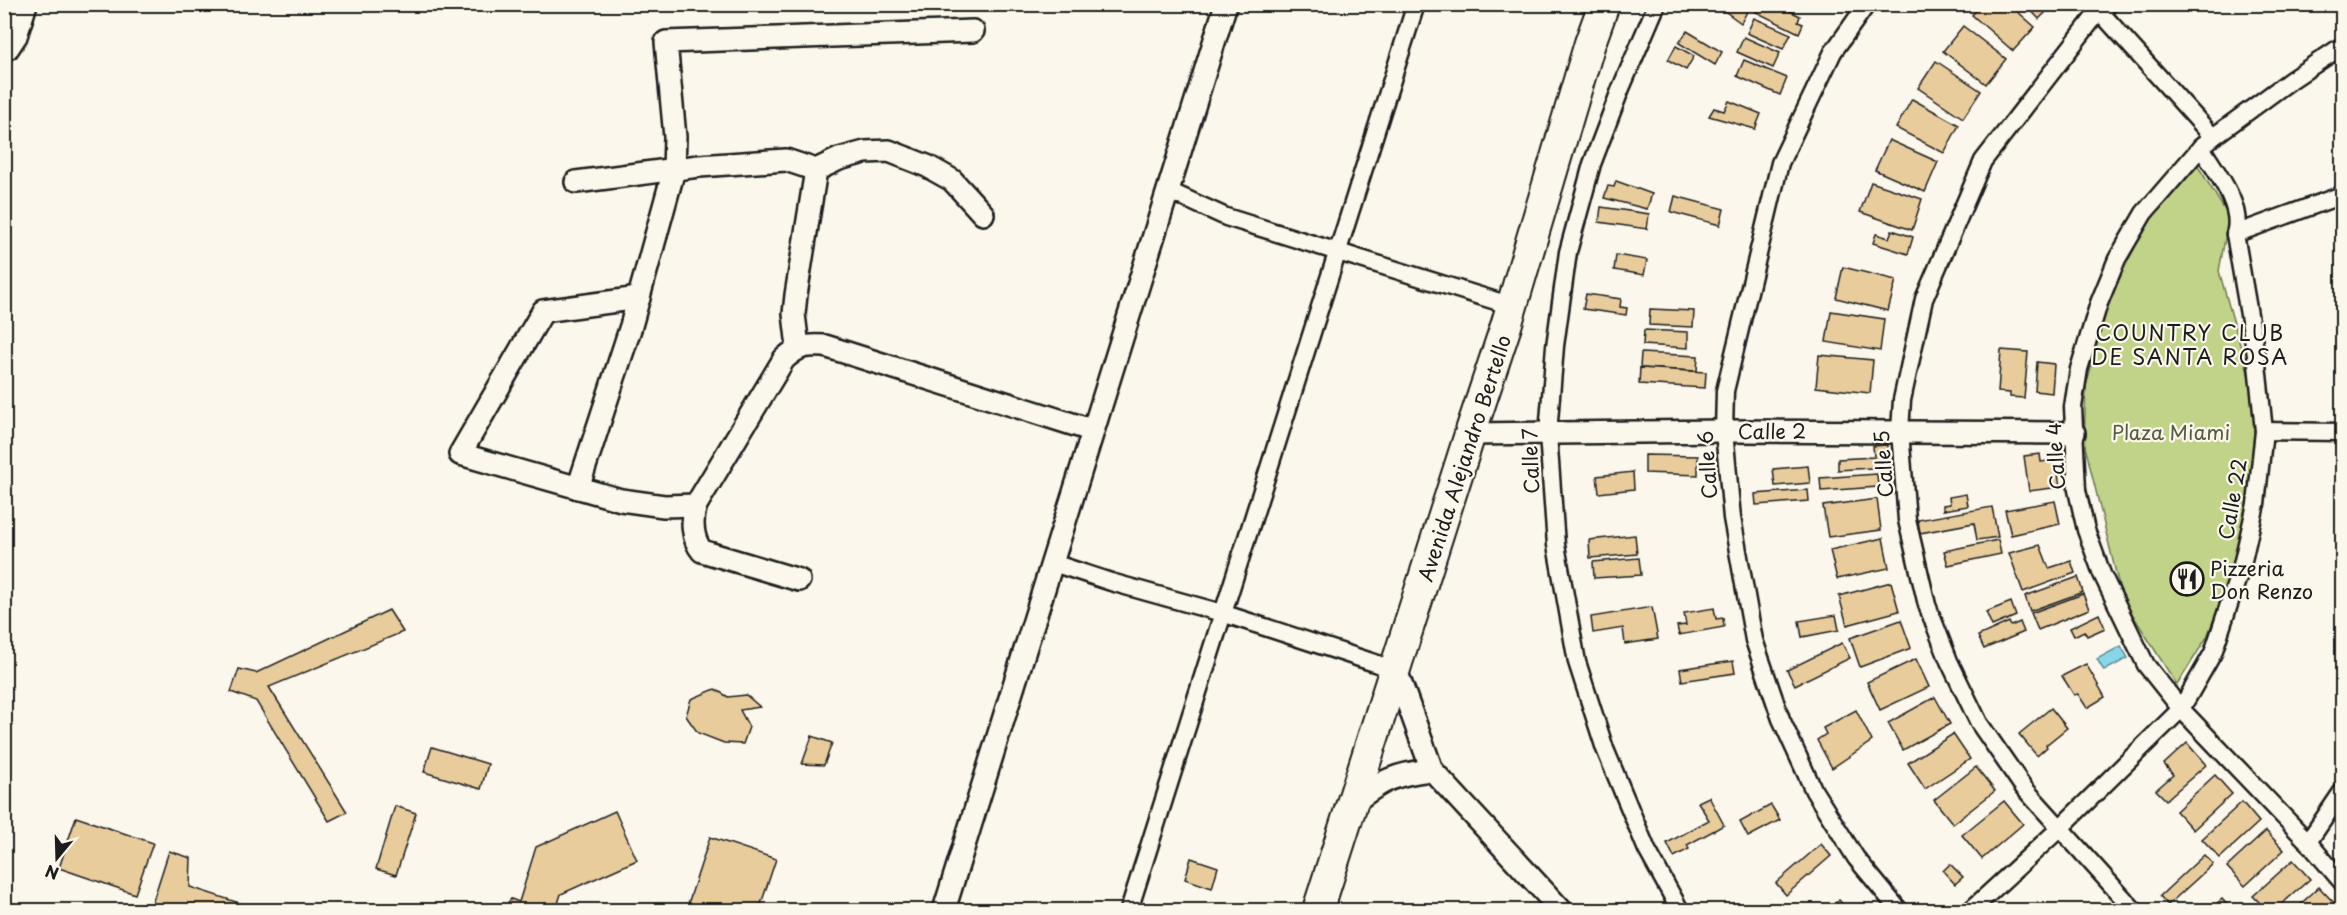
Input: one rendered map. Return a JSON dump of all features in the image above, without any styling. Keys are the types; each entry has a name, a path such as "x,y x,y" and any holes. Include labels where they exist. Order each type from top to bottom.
{"main road":[{"name":"Avenida Alejandro Bertello","path":"1318,910 1512,306 1590,43 1604,4"}],"street":[{"path":"4,49 8,48 16,36 26,4"},
{"path":"944,910 1053,562 1091,430 1169,191 1226,4"},
{"path":"1129,910 1416,4"},
{"name":"Calle 7","path":"1657,4 1592,164 1568,252 1554,346 1548,434 1556,545 1577,662 1613,770 1647,850 1680,910"},
{"name":"Calle 6","path":"1867,4 1833,52 1780,163 1725,391 1725,431 1732,518 1754,640 1781,719 1814,791 1857,858 1899,910"},
{"name":"Calle 22","path":"1971,910 2059,829 2181,709 2213,653 2241,565 2256,504 2264,431 2256,355 2235,234 2238,225 2231,198 2207,142 2100,7"},
{"name":"Calle 5","path":"2100,7 1983,161 1924,299 1902,400 1900,431 1907,520 1927,605 1949,661 1979,723 2024,788 2134,910"},
{"path":"578,488 639,298 674,170 675,137 666,42 973,31"},
{"name":"Calle 4","path":"2343,46 2291,80 2207,142 2144,213 2117,259 2099,303 2079,369 2073,407 2077,490 2086,530 2102,574 2146,665 2181,709 2343,882"},
{"path":"576,182 786,160 816,170 839,159 865,152 889,151 927,166 952,180 983,214"},
{"path":"798,347 794,314 816,170"},
{"path":"1169,191 1226,217 1512,306"},
{"path":"2235,234 2343,195"},
{"path":"639,298 543,310 460,454 642,504 696,505"},
{"path":"799,580 702,551 694,536 693,514 696,505 784,359 798,347 825,346 1091,430"},
{"name":"Calle 2","path":"1470,434 1725,431 2074,433"},
{"path":"2264,431 2343,432"},
{"path":"1053,562 1396,670 1432,770 1561,910"},
{"path":"1353,803 1377,784 1403,772 1432,770"},
{"path":"2308,842 2343,792"}],"green space":[{"name":"Plaza Miami","path":"2198,166 2229,217 2219,271 2255,397 2260,439 2246,523 2232,572 2207,637 2177,685 2122,598 2084,442 2086,386 2108,302 2146,224"}],"water":[{"path":"2121,646 2128,658 2104,671 2097,659"}],"building":[{"path":"1715,4 1751,4 1741,23"},
{"path":"1759,4 1776,4 1800,16 1798,22 1803,24 1799,33 1756,12"},
{"path":"1982,4 2009,4 2035,27 2013,51 1972,15"},
{"path":"2025,4 2054,4 2039,19"},
{"path":"1754,18 1791,34 1783,49 1747,33"},
{"path":"1963,26 2006,59 1986,84 1943,51"},
{"path":"1687,31 1722,52 1715,65 1679,43"},
{"path":"1744,37 1780,53 1773,68 1737,52"},
{"path":"1676,46 1694,56 1686,70 1668,60"},
{"path":"1744,60 1787,78 1780,95 1737,76"},
{"path":"1936,61 1981,91 1963,118 1918,88"},
{"path":"1912,99 1959,125 1944,153 1896,128"},
{"path":"1729,101 1761,114 1755,129 1709,116 1714,108 1724,111"},
{"path":"1889,140 1938,162 1925,192 1875,170"},
{"path":"1616,181 1652,194 1647,209 1604,198 1608,186 1614,187"},
{"path":"1871,182 1922,199 1912,230 1860,212"},
{"path":"1675,196 1724,209 1720,225 1671,212"},
{"path":"1601,207 1649,214 1647,229 1599,222"},
{"path":"1892,230 1913,237 1908,254 1873,243 1876,234 1889,238"},
{"path":"1616,255 1647,260 1644,275 1614,270"},
{"path":"1843,267 1896,280 1888,311 1836,298"},
{"path":"1586,294 1621,299 1620,307 1627,308 1626,315 1583,309"},
{"path":"1650,309 1694,311 1693,327 1649,325"},
{"path":"1831,311 1884,319 1880,351 1826,342"},
{"path":"1644,330 1688,332 1688,348 1643,345"},
{"path":"2001,350 2028,352 2024,398 2010,397 2010,393 1998,392"},
{"path":"1641,353 1698,356 1697,371 1640,368"},
{"path":"1819,355 1873,360 1870,393 1816,387"},
{"path":"2037,362 2054,364 2052,393 2035,391"},
{"path":"1640,368 1706,372 1705,388 1639,384"},
{"path":"1887,445 1888,467 1838,470 1838,459 1874,457 1873,446"},
{"path":"2040,454 2041,462 2056,460 2060,487 2029,491 2024,456"},
{"path":"1645,455 1698,456 1698,475 1645,473"},
{"path":"1808,466 1810,483 1775,486 1773,469"},
{"path":"1633,472 1634,489 1599,493 1597,476"},
{"path":"1877,474 1878,487 1821,491 1820,478"},
{"path":"1808,490 1809,501 1756,505 1755,494"},
{"path":"1966,494 1968,506 1943,510 1943,505 1950,504 1949,497"},
{"path":"1877,499 1881,530 1828,537 1823,506"},
{"path":"2055,501 2060,524 2011,535 2005,510"},
{"path":"1992,507 1998,537 1977,540 1974,523 1920,533 1918,520"},
{"path":"1635,535 1637,554 1590,558 1589,540"},
{"path":"1883,538 1889,568 1837,579 1830,550"},
{"path":"1998,540 2001,554 1948,565 1944,551"},
{"path":"2040,545 2049,568 2071,561 2075,573 2023,592 2009,553"},
{"path":"1639,558 1641,575 1594,578 1593,562"},
{"path":"2078,577 2083,592 2030,611 2025,596"},
{"path":"1891,582 1899,611 1847,625 1839,596"},
{"path":"2083,594 2089,609 2038,630 2031,613"},
{"path":"2011,602 2016,616 1992,626 1986,612"},
{"path":"1652,607 1658,639 1625,644 1623,628 1593,633 1591,617"},
{"path":"1714,608 1716,619 1723,618 1724,627 1679,635 1677,626 1686,625 1684,613"},
{"path":"389,610 403,632 269,687 347,812 329,821 256,701 231,692 239,669 256,673"},
{"path":"2099,614 2105,628 2087,636 2084,631 2074,636 2070,628"},
{"path":"1836,615 1839,630 1802,637 1799,621"},
{"path":"1901,620 1911,648 1860,667 1850,638"},
{"path":"2009,622 2011,626 2020,622 2024,632 1984,649 1978,636"},
{"path":"1842,643 1850,658 1795,685 1787,670"},
{"path":"1916,659 1929,687 1880,710 1867,682"},
{"path":"1733,661 1735,673 1682,681 1680,669"},
{"path":"2086,664 2105,697 2087,708 2078,694 2074,695 2062,676"},
{"path":"715,689 728,697 746,695 760,707 740,710 749,727 743,744 724,743 698,733 686,716 691,699"},
{"path":"1935,697 1950,724 1903,750 1888,723"},
{"path":"2051,708 2067,728 2046,745 2047,747 2037,756 2019,734"},
{"path":"1856,710 1872,741 1832,768 1817,740 1826,734 1823,728"},
{"path":"1953,734 1970,759 1925,789 1908,763"},
{"path":"812,736 832,743 824,765 802,764"},
{"path":"2187,743 2206,765 2166,800 2156,790 2173,775 2164,764"},
{"path":"432,747 488,764 481,789 424,772"},
{"path":"1976,767 1995,791 1953,824 1934,800"},
{"path":"2215,775 2232,794 2193,830 2176,811"},
{"path":"1709,797 1724,825 1687,845 1689,849 1674,857 1667,843 1709,820 1698,802"},
{"path":"2004,801 2023,824 1982,859 1962,835"},
{"path":"2242,802 2259,822 2220,858 2202,839"},
{"path":"1771,805 1780,820 1748,837 1740,822"},
{"path":"395,806 416,813 396,875 376,869"},
{"path":"615,811 637,860 561,894 556,910 502,910 511,899 519,902 536,847"},
{"path":"76,817 153,843 135,894 59,868"},
{"path":"2266,831 2284,850 2245,886 2227,867"},
{"path":"710,837 776,859 759,910 686,910"},
{"path":"1821,844 1831,856 1786,895 1776,883"},
{"path":"169,851 191,858 190,887 258,909 150,910"},
{"path":"2204,855 2213,864 2168,905 2160,896"},
{"path":"1191,858 1218,867 1212,888 1185,879"},
{"path":"2293,860 2310,879 2275,910 2267,910 2253,896"},
{"path":"1950,864 1963,877 1955,884 1943,871"},
{"path":"2319,887 2337,906 2332,910 2294,910"},
{"path":"2222,899 2232,910 2209,910"},
{"path":"1839,900 1848,910 1827,910"}],"place":[{"name":"Pizzeria Don Renzo","path":"2187,579"}],"district":[{"name":"COUNTRY CLUB DE SANTA ROSA","path":"2190,344"}]}
